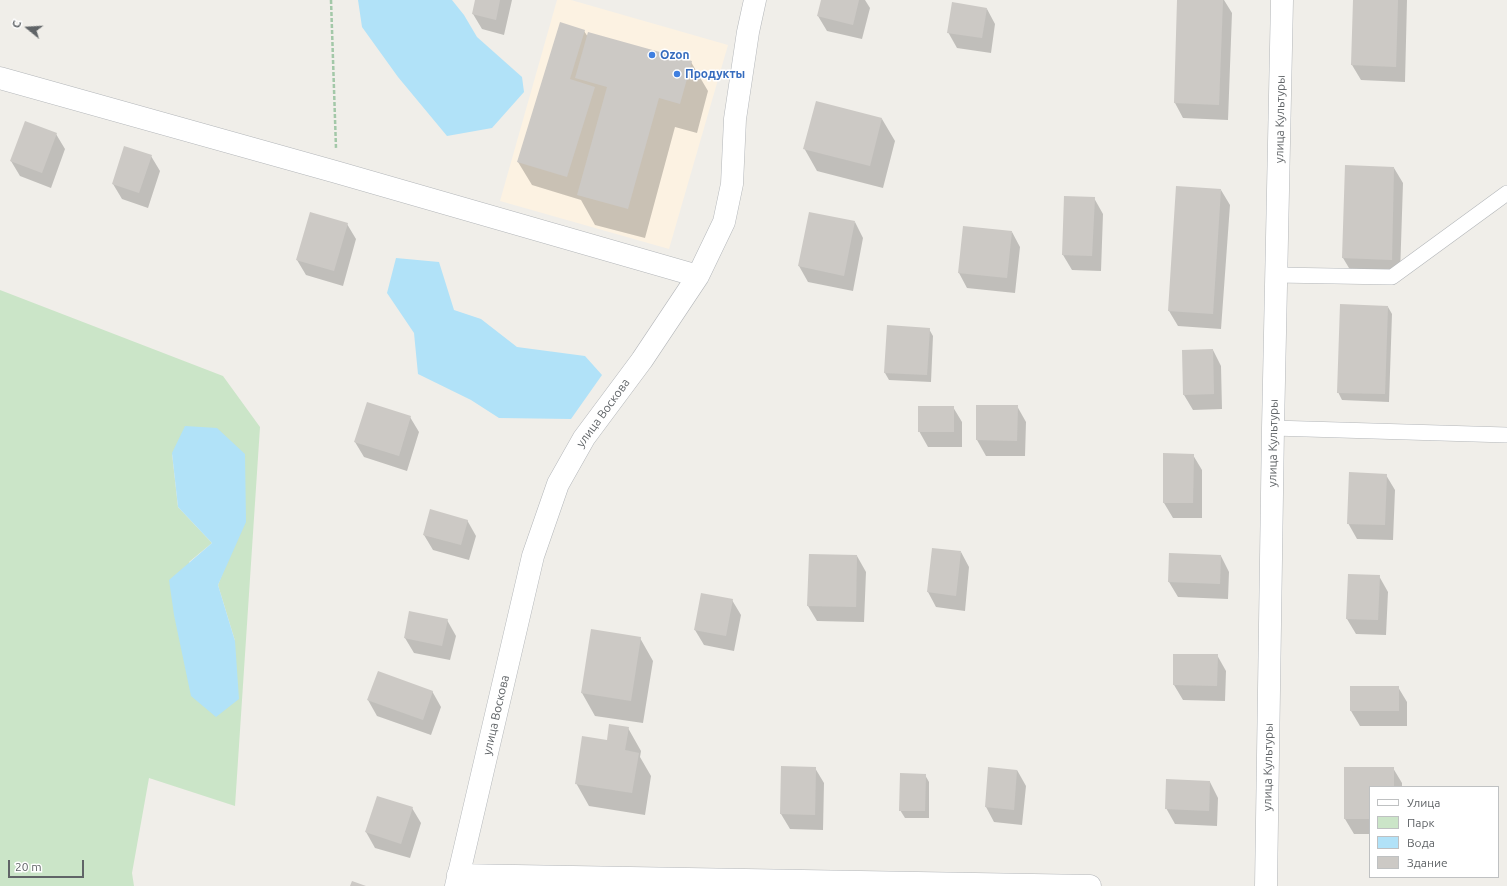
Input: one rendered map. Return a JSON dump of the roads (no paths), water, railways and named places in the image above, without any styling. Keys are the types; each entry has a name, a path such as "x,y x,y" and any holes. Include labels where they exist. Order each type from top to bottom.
{"street":[{"name":"улица Воскова","path":"457,881 534,556 558,484 584,438 642,360 698,276 724,222 732,184 736,112 748,32 755,0"},
{"name":"улица Культуры","path":"1266,886 1273,428 1282,0"},
{"path":"0,78 336,172 698,276"},
{"path":"457,881 1090,886"}],"lane":[{"path":"1276,275 1392,277 1507,193"},
{"path":"1273,428 1507,435"}],"water":[{"path":"358,0 452,0 464,15 477,37 522,77 524,92 492,128 447,136 398,77 362,27"},
{"path":"396,258 439,262 454,310 481,319 517,347 585,356 602,375 571,419 499,418 471,400 418,374 414,333 387,293"},
{"path":"185,426 217,428 245,454 246,522 218,585 235,641 239,699 216,717 191,696 174,615 169,580 212,543 178,507 172,453"}],"place":[{"name":"Ozon","path":"652,55"},
{"name":"Продукты","path":"677,74"}]}
